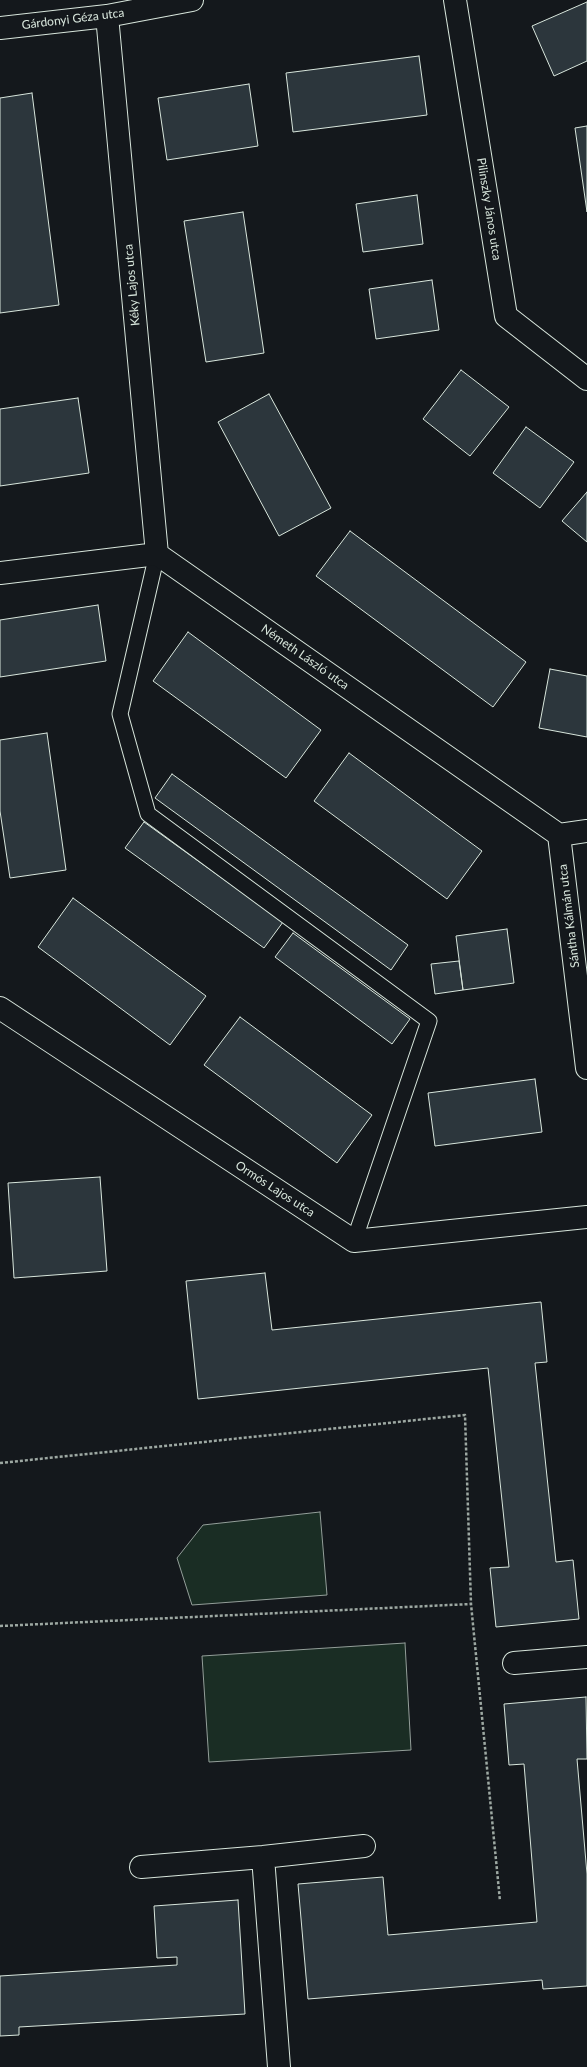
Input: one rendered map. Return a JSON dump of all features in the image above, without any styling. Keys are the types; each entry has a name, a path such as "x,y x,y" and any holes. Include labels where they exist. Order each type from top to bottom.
{"street":[{"name":"Gárdonyi Géza utca","path":"0,28 107,16 192,0"},
{"name":"Pilinszky János utca","path":"455,0 506,316 587,379"},
{"name":"Kéky Lajos utca","path":"107,16 157,554"},
{"path":"0,573 157,554"},
{"name":"Németh László utca","path":"157,554 559,835"},
{"path":"559,835 587,831"},
{"name":"Sántha Kálmán utca","path":"559,835 587,1068"},
{"name":"Ormós Lajos utca","path":"0,1008 354,1241"},
{"path":"354,1241 587,1217"},
{"path":"514,1663 587,1657"},
{"path":"141,1867 263,1857 364,1846"},
{"path":"263,1857 279,2067"}],"lane":[{"path":"157,554 120,714 148,814 429,1021 354,1241"}],"path":[{"path":"0,1463 465,1416 471,1604 500,1901"},
{"path":"0,1626 471,1604"}],"green space":[{"path":"320,1512 327,1595 192,1605 177,1558 203,1525"},
{"path":"405,1643 411,1750 209,1762 202,1656"}],"building":[{"path":"587,2 587,61 554,76 532,26"},
{"path":"419,56 427,115 293,132 286,73"},
{"path":"249,84 258,146 167,160 158,98"},
{"path":"32,93 59,305 0,313 0,98"},
{"path":"587,126 587,212 575,128"},
{"path":"417,195 423,244 363,252 356,204"},
{"path":"243,212 264,353 206,362 184,221"},
{"path":"432,280 439,330 376,339 369,289"},
{"path":"461,370 509,407 470,456 423,419"},
{"path":"269,394 331,508 279,536 218,422"},
{"path":"78,398 89,473 0,486 0,409"},
{"path":"526,427 574,462 540,508 493,473"},
{"path":"587,492 587,542 562,521"},
{"path":"350,531 526,662 493,707 316,576"},
{"path":"98,605 106,661 0,677 0,620"},
{"path":"188,632 321,730 286,778 153,681"},
{"path":"550,669 587,676 587,737 539,728"},
{"path":"47,733 66,870 10,878 0,811 0,740"},
{"path":"349,753 482,851 447,899 314,801"},
{"path":"172,774 408,945 391,970 155,798"},
{"path":"144,822 283,922 264,948 125,848"},
{"path":"73,898 206,996 170,1045 38,947"},
{"path":"507,929 514,983 463,990 456,936"},
{"path":"293,933 410,1019 392,1044 275,957"},
{"path":"459,961 463,990 435,994 431,964"},
{"path":"240,1017 372,1115 337,1163 204,1065"},
{"path":"535,1079 542,1132 435,1146 428,1093"},
{"path":"100,1177 107,1271 14,1278 8,1183"},
{"path":"265,1273 272,1330 541,1302 547,1362 535,1363 556,1562 573,1560 579,1619 496,1627 490,1568 509,1567 488,1368 198,1399 186,1281"},
{"path":"586,1697 587,1759 577,1759 587,1874 587,1986 543,1989 542,1980 308,1999 298,1884 383,1877 388,1935 537,1922 524,1764 509,1765 504,1704"},
{"path":"238,1900 245,2014 19,2027 19,2035 0,2036 0,1976 177,1965 177,1957 157,1958 154,1906"}]}
